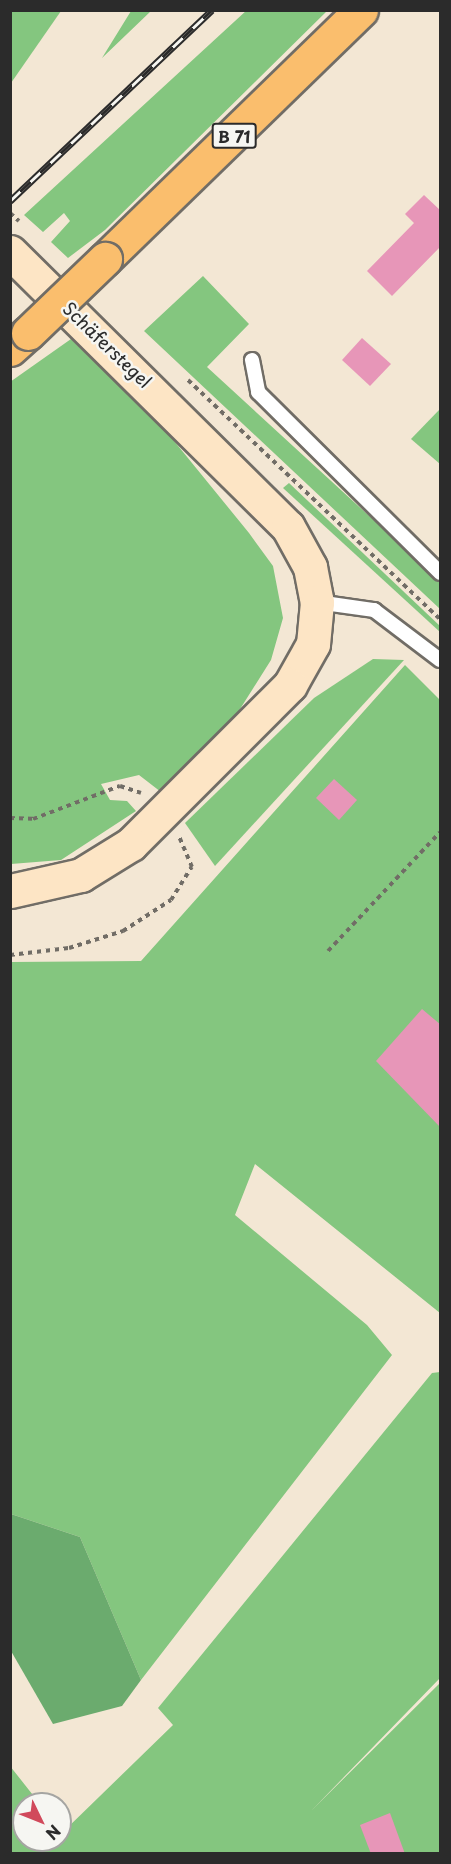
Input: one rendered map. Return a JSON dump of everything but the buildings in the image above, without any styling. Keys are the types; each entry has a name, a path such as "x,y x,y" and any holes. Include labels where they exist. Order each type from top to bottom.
{"main road":[{"name":"B 71","path":"19,341 360,10"},
{"name":"Schäferstegel","path":"10,252 203,439 296,537 318,602"},
{"path":"10,891 55,884 108,862 161,815 299,674 313,644 318,602"}],"lane":[{"path":"252,360 258,392 441,573"},
{"path":"318,602 374,610 441,660"}],"path":[{"path":"293,478 441,619"},
{"path":"10,818 33,819 120,786 138,790 185,843 192,867 171,900 123,931 69,948 10,955"},
{"path":"328,951 441,832"}],"green space":[{"path":"247,10 327,11 105,230 68,258 51,242 70,221 64,213 43,232 24,215"},
{"path":"10,11 61,11 11,83"},
{"path":"131,11 151,11 102,58"},
{"path":"203,276 249,324 207,367 440,581 440,609 144,331"},
{"path":"71,339 170,436 249,533 273,566 283,618 271,660 235,717 161,792 139,775 101,784 110,800 127,801 136,811 61,860 11,864 10,382"},
{"path":"440,409 440,464 411,439"},
{"path":"289,483 440,626 440,632 283,488"},
{"path":"373,659 404,660 215,866 185,823 314,698"},
{"path":"405,665 440,700 440,1313 255,1164 235,1215 367,1325 392,1355 141,1680 80,1537 11,1514 11,962 141,961"},
{"path":"440,1372 440,1678 312,1810 440,1683 440,1853 11,1853 10,1766 31,1792 12,1792 12,1852 72,1852 72,1823 173,1725 158,1708 432,1373"},
{"path":"11,1514 80,1537 141,1680 122,1706 53,1724 11,1651"}],"railway":[{"path":"10,201 212,10"}]}
